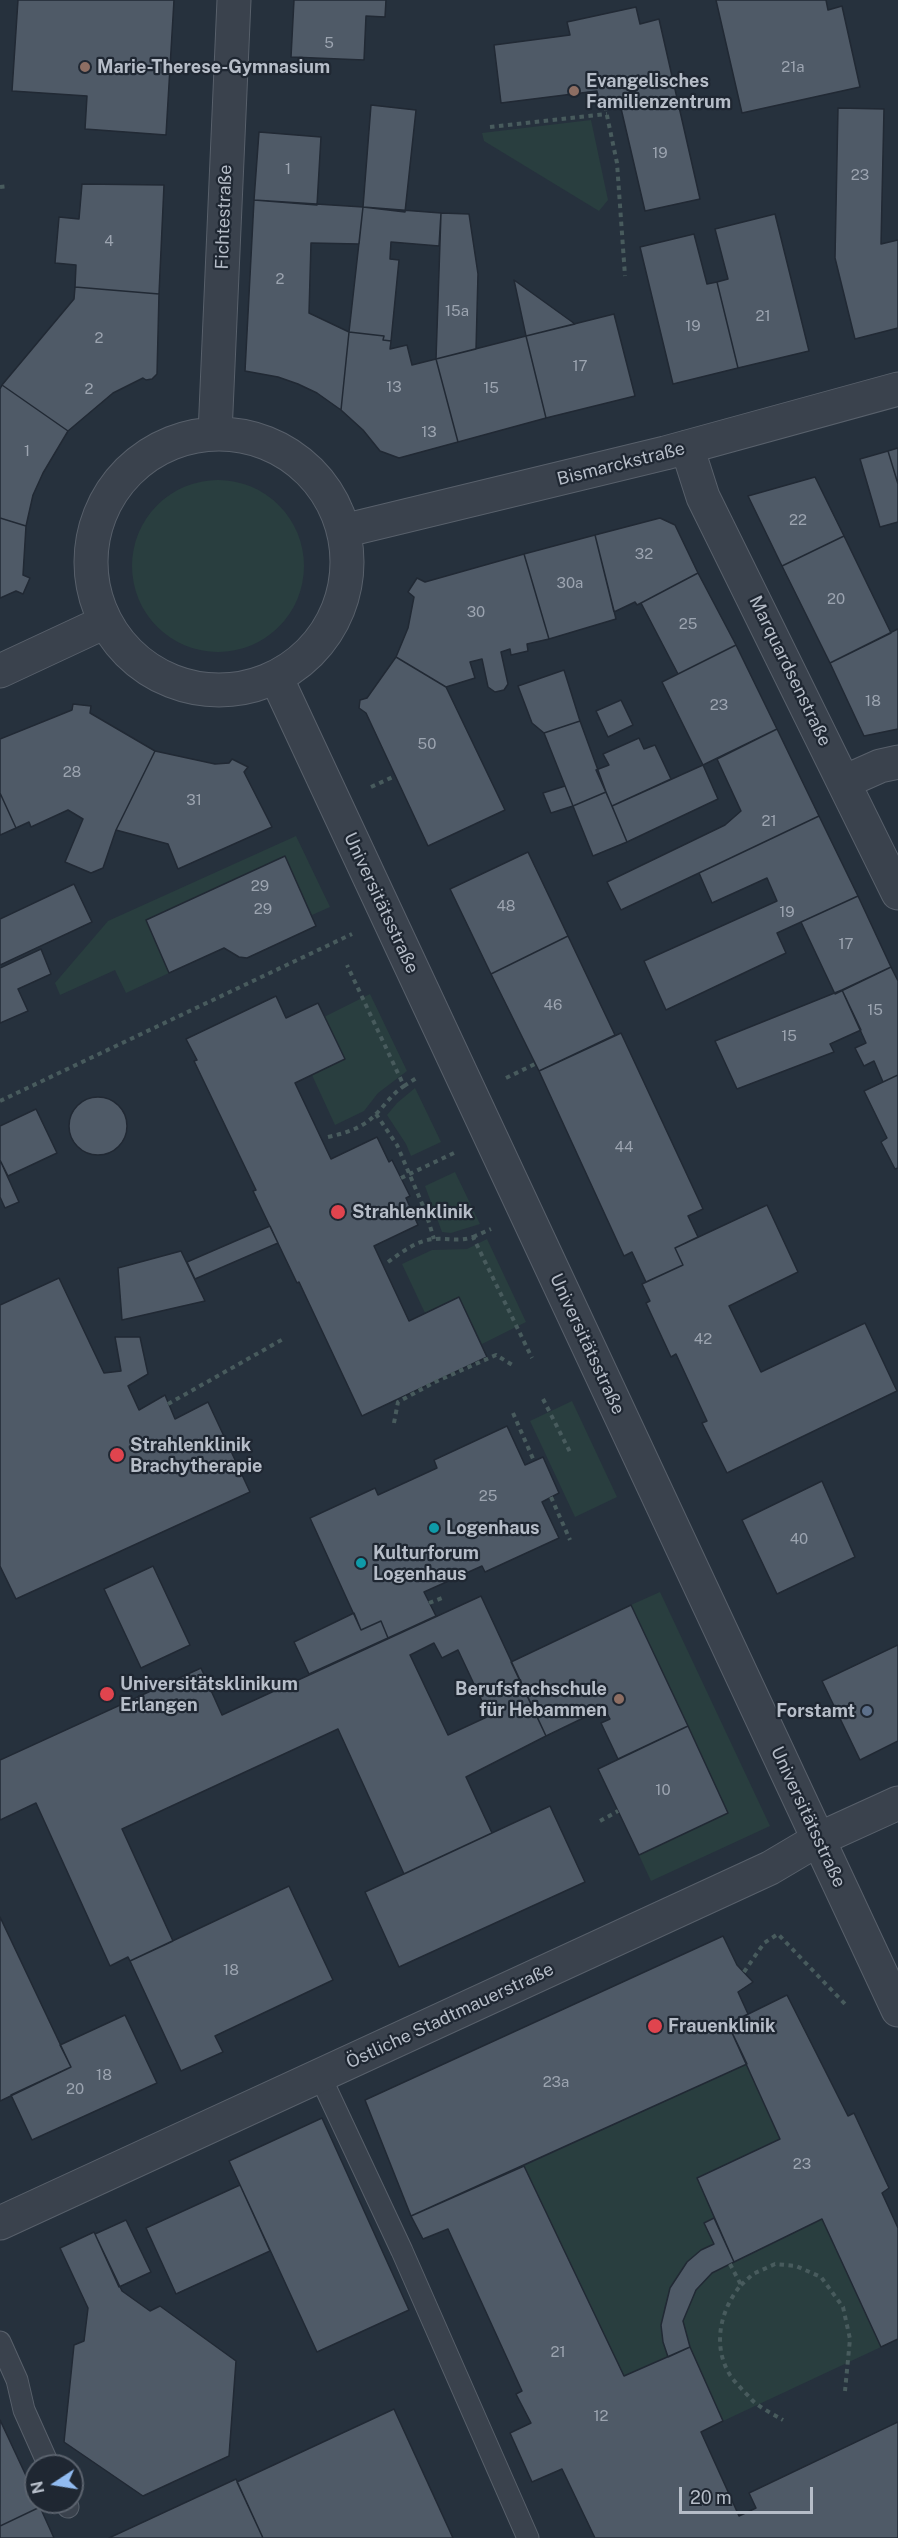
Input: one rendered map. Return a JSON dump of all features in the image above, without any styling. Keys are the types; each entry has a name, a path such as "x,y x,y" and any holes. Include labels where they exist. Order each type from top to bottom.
{"street":[{"name":"Fichtestraße","path":"215,434 234,0"},
{"name":"Bismarckstraße","path":"343,531 687,447 898,389"},
{"path":"215,434 254,439 279,449 301,464 328,494 343,531 347,566 342,600 327,632 305,658 276,677 242,689 206,690 188,687 162,677 140,663 114,637 105,622 95,593 92,548 98,518 112,491 132,468 157,450 184,439 215,434"},
{"name":"Marquardsenstraße","path":"687,447 704,497 898,893"},
{"path":"0,671 105,622"},
{"name":"Universitätsstraße","path":"276,677 898,2010"},
{"path":"844,782 880,766 898,762"},
{"name":"Östliche Stadtmauerstraße","path":"0,2223 770,1868 819,1839 898,1803"}],"lane":[{"path":"320,2076 402,2251 528,2538"},
{"path":"0,2342 17,2380 24,2410 44,2454"}],"path":[{"path":"605,106 617,163 625,276"},
{"path":"490,127 607,114"},
{"path":"0,187 9,186"},
{"path":"388,779 395,776"},
{"path":"0,1101 388,917"},
{"path":"328,1137 355,1130 376,1114 395,1092 404,1086 346,965"},
{"path":"523,1070 535,1064"},
{"path":"376,1114 397,1144 426,1213 434,1239"},
{"path":"402,1178 489,1134"},
{"path":"388,1262 412,1245 434,1239 452,1241 472,1237 532,1358"},
{"path":"168,1404 285,1338"},
{"path":"394,1423 398,1402 435,1382 496,1356 514,1366"},
{"path":"543,1399 570,1452"},
{"path":"513,1413 534,1461"},
{"path":"550,1497 570,1540"},
{"path":"429,1603 442,1598"},
{"path":"600,1821 618,1812"},
{"path":"744,1972 764,1943 778,1934 847,2006"},
{"path":"730,2264 741,2285"},
{"path":"783,2420 753,2401 730,2376 721,2351 721,2324 729,2299 753,2274 775,2264 796,2266 821,2277 843,2307 850,2339 845,2391"}],"green space":[{"path":"591,120 608,200 599,211 484,141 482,133"},
{"path":"218,480 235,481 251,486 266,494 279,505 290,518 298,533 303,549 303,583 298,599 290,614 279,627 266,638 251,646 235,651 218,652 201,651 185,646 170,638 157,627 146,614 138,599 133,583 132,566 133,549 138,533 146,518 157,505 170,494 185,486 201,481"},
{"path":"296,836 330,907 312,915 285,857 146,920 169,973 126,993 115,970 60,995 55,983 108,921"},
{"path":"370,994 407,1071 378,1093 364,1111 335,1125 312,1075 345,1059 324,1017"},
{"path":"415,1088 441,1142 411,1156 387,1115"},
{"path":"455,1172 480,1224 451,1233 442,1232 425,1186"},
{"path":"487,1239 526,1322 482,1344 459,1297 425,1313 402,1264 432,1250 467,1249"},
{"path":"572,1401 617,1497 575,1517 530,1421"},
{"path":"660,1592 770,1826 651,1881 639,1855 728,1812 631,1605"},
{"path":"747,2064 780,2139 697,2178 714,2218 704,2223 714,2244 687,2264 677,2277 670,2292 663,2323 668,2357 624,2376 524,2166"},
{"path":"822,2219 881,2347 723,2421 690,2347 683,2321 696,2290 712,2273"}],"building":[{"path":"18,0 174,0 166,135 85,129 87,96 12,91"},
{"path":"294,0 386,0 385,17 366,16 364,60 291,57"},
{"path":"716,0 826,0 828,10 842,6 860,87 742,113"},
{"path":"636,7 640,24 659,19 700,199 645,211 620,104 598,107 597,91 501,103 494,45 570,35 567,22"},
{"path":"371,105 416,110 405,212 363,207"},
{"path":"838,108 884,109 881,244 898,240 898,328 855,339 835,258"},
{"path":"259,132 321,137 317,205 254,200"},
{"path":"82,184 164,185 159,294 75,287 76,265 55,263 59,217 79,219"},
{"path":"254,200 363,207 359,244 311,243 309,313 349,332 341,410 317,393 298,384 278,377 245,371"},
{"path":"363,207 441,213 439,246 391,242 390,259 399,260 391,341 383,340 384,336 349,332"},
{"path":"441,213 469,214 478,274 476,349 436,359"},
{"path":"775,214 809,351 738,368 717,282 728,279 715,229"},
{"path":"694,234 707,284 717,282 738,368 673,384 640,247"},
{"path":"514,280 575,324 526,336"},
{"path":"75,287 159,294 157,374 152,379 143,378 113,393 68,431 2,385 74,299"},
{"path":"614,314 635,396 546,418 526,336"},
{"path":"349,332 384,336 383,340 391,341 390,349 407,345 412,365 436,359 458,442 399,458 380,451 363,430 341,410"},
{"path":"526,336 546,418 458,442 436,359"},
{"path":"2,385 68,431 33,495 26,526 0,518 0,389"},
{"path":"898,448 898,484 888,451"},
{"path":"888,451 898,484 898,522 880,527 860,459"},
{"path":"815,477 844,536 782,566 748,496"},
{"path":"0,518 26,526 23,575 30,578 23,594 16,591 0,598"},
{"path":"660,518 675,525 698,573 637,605 635,602 614,612 595,535"},
{"path":"595,535 616,619 549,639 524,554"},
{"path":"844,536 891,633 830,663 782,566"},
{"path":"524,554 549,639 527,644 528,651 511,655 510,649 501,652 508,684 504,690 495,692 488,687 482,659 470,662 475,678 446,687 396,657 408,628 414,597 408,592 417,578 425,582"},
{"path":"698,573 736,645 678,674 641,603"},
{"path":"898,629 898,729 864,736 830,663"},
{"path":"736,645 777,729 703,765 662,682"},
{"path":"396,657 446,687 505,810 428,846 366,713 359,708 360,700 367,698"},
{"path":"564,670 580,721 544,733 532,723 518,686"},
{"path":"621,700 633,725 608,737 596,711"},
{"path":"73,704 91,706 90,713 155,751 116,830 103,868 91,873 65,862 83,819 68,810 31,827 29,822 16,828 0,793 0,739 72,710"},
{"path":"580,721 606,792 573,806 544,733"},
{"path":"777,729 819,816 621,910 607,882 725,825 741,811 717,759"},
{"path":"639,738 644,749 655,745 671,779 612,806 596,770 609,765 603,754"},
{"path":"155,751 215,764 229,763 232,759 248,767 244,772 272,827 178,869 168,844 116,830"},
{"path":"703,765 718,799 627,842 612,806"},
{"path":"565,786 573,806 551,813 543,793"},
{"path":"606,792 627,842 593,856 573,806"},
{"path":"0,793 16,828 0,835"},
{"path":"819,816 858,896 777,933 786,953 666,1010 644,961 777,901 767,878 712,903 699,873"},
{"path":"528,852 568,936 491,974 450,889"},
{"path":"285,856 316,926 247,958 239,957 224,948 169,973 146,920"},
{"path":"74,884 92,922 0,965 0,919"},
{"path":"858,896 891,967 835,994 801,922"},
{"path":"568,936 615,1035 539,1071 491,974"},
{"path":"41,949 51,974 18,989 28,1011 0,1023 0,968"},
{"path":"891,967 898,981 898,1075 883,1082 874,1061 864,1066 855,1048 866,1043 842,990"},
{"path":"842,990 861,1030 830,1044 834,1052 737,1089 715,1041"},
{"name":"Strahlenklinik","path":"276,996 286,1018 318,1003 345,1059 295,1083 331,1159 377,1137 389,1162 392,1160 410,1196 406,1198 418,1225 374,1246 409,1321 459,1297 487,1357 362,1416 253,1191 256,1190 194,1061 197,1060 186,1039"},
{"path":"621,1033 703,1209 688,1216 698,1237 675,1248 683,1265 646,1282 632,1252 624,1256 539,1071"},
{"path":"898,1075 898,1168 895,1169 881,1142 887,1138 864,1091"},
{"path":"92,1097 104,1097 119,1105 127,1120 127,1132 119,1147 104,1155 92,1155 77,1147 69,1132 69,1120 77,1105"},
{"path":"36,1109 57,1153 8,1176 0,1160 0,1126"},
{"path":"0,1160 19,1202 5,1208 0,1197"},
{"path":"767,1205 798,1272 729,1306 761,1372 865,1323 897,1391 727,1473 702,1423 707,1421 676,1354 671,1357 646,1303 650,1301 642,1284 683,1265 675,1248"},
{"path":"270,1226 278,1243 195,1279 187,1262"},
{"path":"181,1251 205,1301 122,1320 118,1268"},
{"name":"Strahlenklinik Brachytherapie","path":"59,1278 104,1373 121,1371 115,1337 140,1337 148,1374 128,1386 139,1410 165,1395 175,1419 208,1402 250,1492 16,1599 0,1566 0,1305"},
{"name":"Logenhaus","path":"507,1426 525,1465 543,1457 559,1493 542,1502 559,1538 485,1572 482,1566 424,1592 436,1616 388,1638 381,1621 361,1630 310,1518 375,1488 378,1495 437,1468 434,1460"},
{"path":"822,1481 855,1557 777,1594 742,1520"},
{"path":"153,1566 190,1645 141,1668 104,1589"},
{"path":"481,1596 546,1736 466,1777 492,1833 404,1874 338,1729 122,1829 173,1941 130,1961 128,1957 110,1966 36,1803 0,1820 0,1760 201,1668 222,1715","holes":["434,1643 442,1658 458,1650 489,1716 448,1735 410,1655"]},
{"path":"631,1605 688,1726 618,1759 601,1723 610,1719 604,1708 546,1736 511,1662"},
{"path":"354,1613 361,1630 381,1621 388,1638 309,1674 294,1642"},
{"name":"Forstamt","path":"898,1645 898,1741 860,1760 822,1681"},
{"path":"688,1726 728,1813 639,1855 598,1769"},
{"path":"550,1806 585,1882 399,1967 365,1892"},
{"path":"289,1886 333,1980 215,2036 223,2052 181,2071 130,1961"},
{"path":"0,1917 71,2067 0,2101"},
{"path":"723,1936 737,1965 753,1982 738,1992 748,2014 728,2024 747,2064 411,2216 365,2100"},
{"path":"787,1995 848,2116 854,2113 889,2188 882,2193 898,2228 898,2339 881,2347 822,2219 734,2262 697,2178 780,2139 728,2024"},
{"path":"125,2015 157,2083 32,2140 11,2095 71,2067 60,2045"},
{"path":"322,2118 409,2310 317,2352 229,2161"},
{"path":"524,2166 624,2376 690,2347 723,2421 701,2432 739,2516 756,2508 749,2493 898,2422 898,2538 595,2538 562,2469 532,2482 510,2433 531,2423 516,2394 522,2391 448,2229 423,2239 411,2216"},
{"path":"240,2185 270,2251 176,2294 146,2228"},
{"path":"714,2218 734,2262 712,2273 696,2290 683,2321 690,2347 668,2357 661,2325 670,2288 687,2262 701,2250 714,2244 704,2223"},
{"path":"126,2220 151,2272 119,2287 95,2234"},
{"path":"94,2232 122,2291 150,2311 160,2306 236,2361 229,2456 143,2496 64,2442 74,2345 84,2341 88,2308 60,2248"},
{"path":"394,2409 453,2538 263,2538 237,2482"},
{"path":"0,2420 24,2471 25,2514 0,2526"},
{"path":"236,2479 263,2538 109,2538"},
{"path":"25,2514 43,2514 54,2538 0,2538 0,2526"}],"place":[{"name":"Marie-Therese-Gymnasium","path":"85,67"},
{"name":"Evangelisches Familienzentrum","path":"574,91"},
{"name":"Strahlenklinik","path":"338,1212"},
{"name":"Strahlenklinik Brachytherapie","path":"117,1455"},
{"name":"Logenhaus","path":"434,1528"},
{"name":"Kulturforum Logenhaus","path":"361,1563"},
{"name":"Universitätsklinikum Erlangen","path":"107,1694"},
{"name":"Berufsfachschule für Hebammen","path":"619,1699"},
{"name":"Forstamt","path":"867,1711"},
{"name":"Frauenklinik","path":"655,2026"}]}
